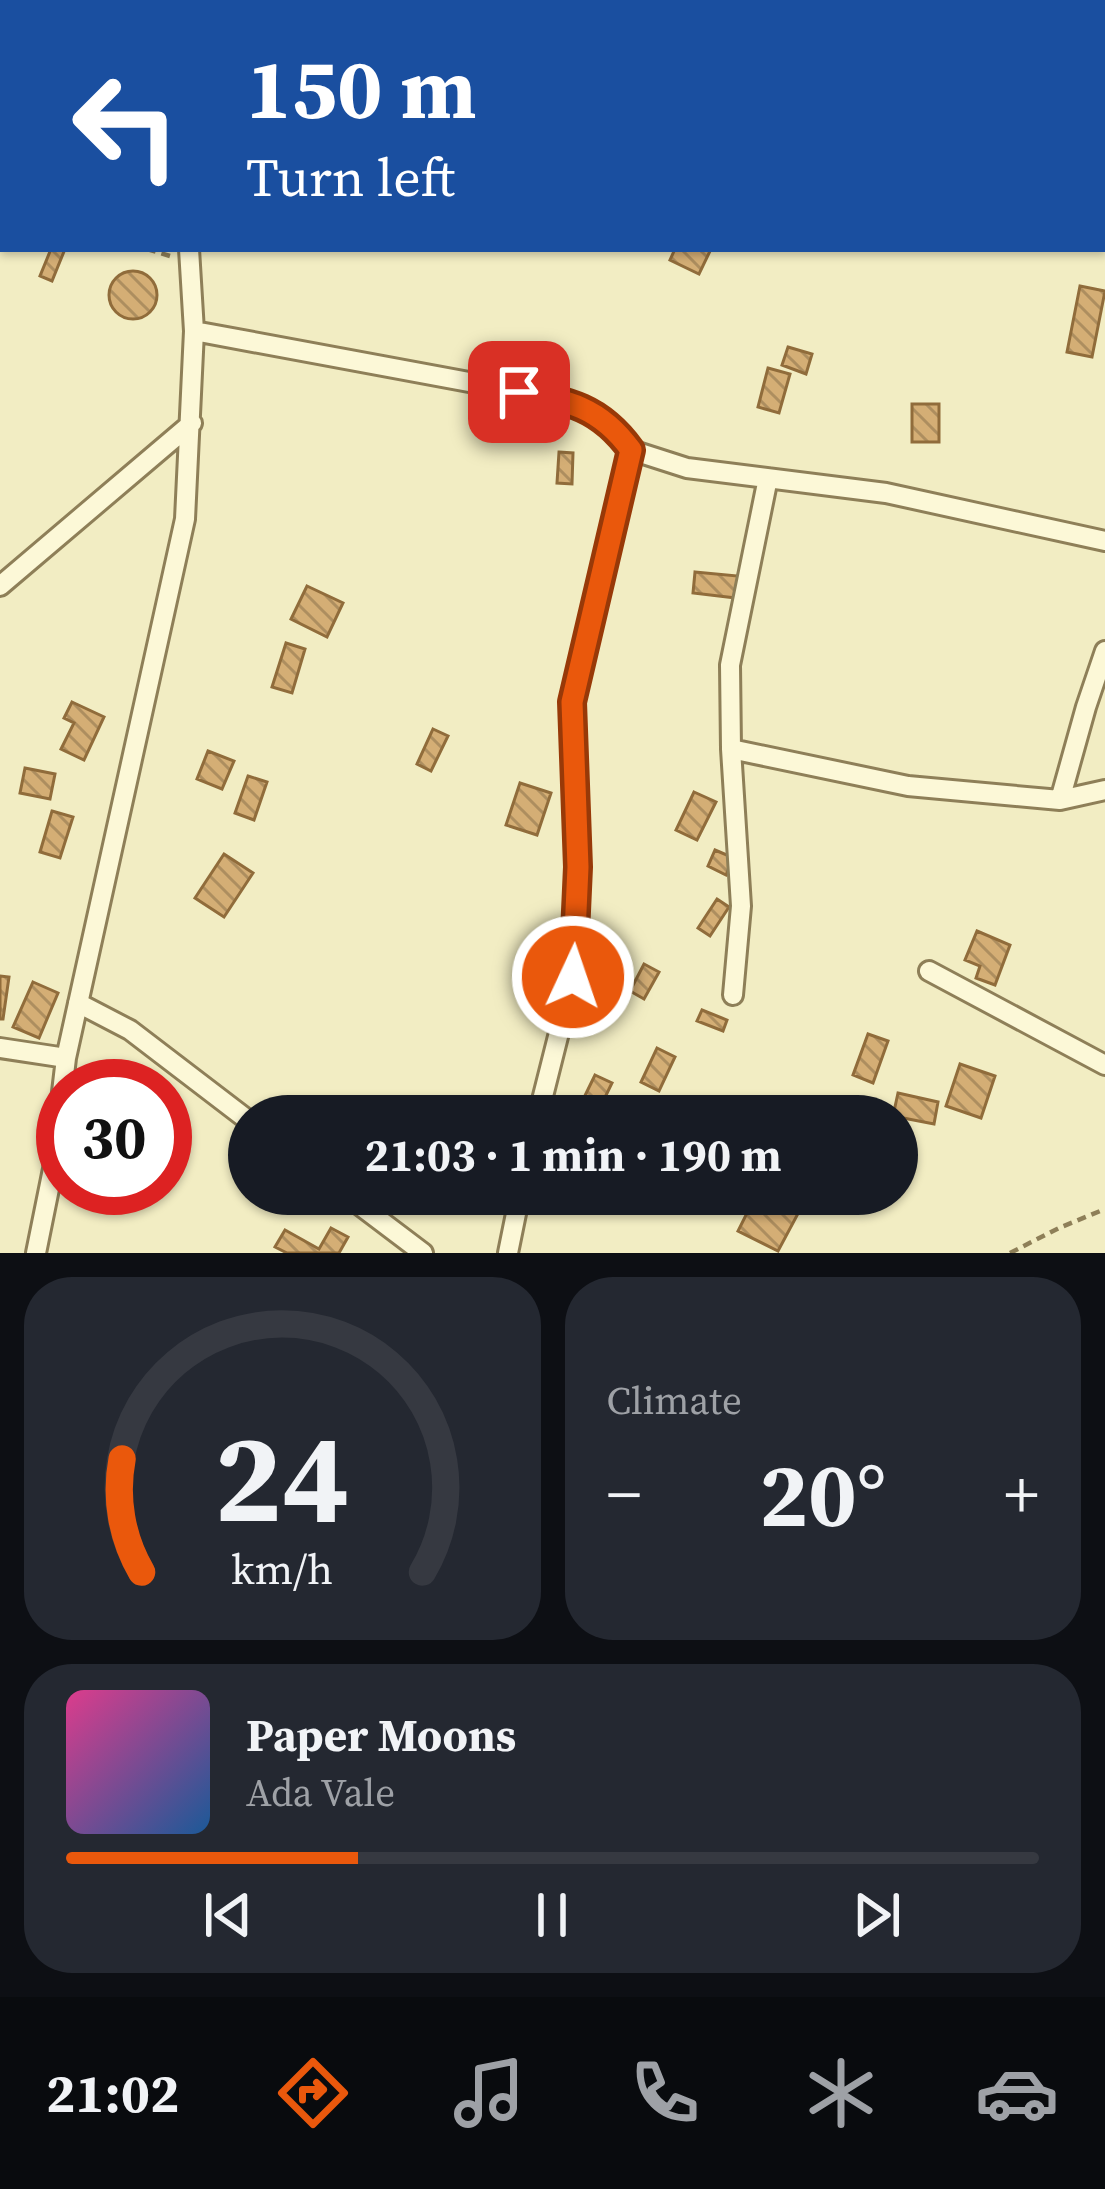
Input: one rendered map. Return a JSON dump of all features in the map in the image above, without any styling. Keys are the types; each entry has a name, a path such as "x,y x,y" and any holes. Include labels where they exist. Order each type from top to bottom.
{"street":[{"path":"36,1253 53,1169 66,1058 185,519 194,331 189,252"},
{"path":"194,331 566,400 596,413 631,450 687,468 886,493 1105,541"},
{"path":"0,586 192,423"},
{"path":"543,1095 573,977 578,867 572,702 631,450"},
{"path":"734,995 741,906 730,749 730,665 769,478"},
{"path":"1060,800 1105,651"},
{"path":"730,749 908,786 1060,800 1105,790"},
{"path":"929,971 1105,1065"},
{"path":"78,1003 130,1030 228,1104"},
{"path":"0,1048 66,1058"},
{"path":"373,1215 423,1253"},
{"path":"508,1253 516,1215"}],"path":[{"path":"1010,1253 1105,1209"}],"building":[{"path":"50,252 64,252 52,281 40,276"},
{"path":"674,252 710,252 699,274 670,260"},
{"path":"133,271 150,278 157,295 150,312 133,319 116,312 109,295 116,278"},
{"path":"1080,286 1105,291 1092,357 1067,352"},
{"path":"788,347 812,354 806,374 782,365"},
{"path":"768,368 790,374 779,413 758,407"},
{"path":"912,404 939,404 939,442 912,442"},
{"path":"559,452 573,453 572,484 557,483"},
{"path":"695,572 738,576 736,598 693,593"},
{"path":"307,586 343,603 327,637 291,619"},
{"path":"286,643 305,649 292,693 272,687"},
{"path":"72,702 104,717 84,760 61,749 74,723 64,718"},
{"path":"433,729 448,736 431,771 417,764"},
{"path":"208,751 234,761 222,789 197,779"},
{"path":"25,768 55,774 50,799 20,793"},
{"path":"248,776 267,782 254,820 235,813"},
{"path":"520,783 551,793 537,835 506,825"},
{"path":"694,792 716,802 697,840 676,830"},
{"path":"52,811 73,817 60,858 40,852"},
{"path":"715,850 734,858 726,875 708,866"},
{"path":"224,854 253,873 224,917 195,898"},
{"path":"717,899 729,907 710,936 698,928"},
{"path":"977,931 1010,945 995,985 976,978 980,966 965,960"},
{"path":"549,944 563,953 551,973 537,965"},
{"path":"644,964 659,972 644,999 630,991"},
{"path":"0,976 9,977 3,1019 0,1019"},
{"path":"33,982 58,993 39,1038 13,1027"},
{"path":"702,1010 727,1020 723,1031 697,1021"},
{"path":"868,1034 888,1041 873,1083 853,1075"},
{"path":"657,1048 675,1057 659,1091 641,1082"},
{"path":"960,1064 995,1076 981,1118 946,1106"},
{"path":"595,1075 612,1083 606,1095 585,1095"},
{"path":"918,1098 938,1102 934,1124 918,1121"},
{"path":"746,1215 797,1215 778,1251 738,1231"},
{"path":"331,1228 348,1237 339,1253 287,1253 275,1247 285,1230 319,1249"}],"route":[{"path":"519,392 566,400 596,413 631,450 572,702 578,867 573,977"}]}
